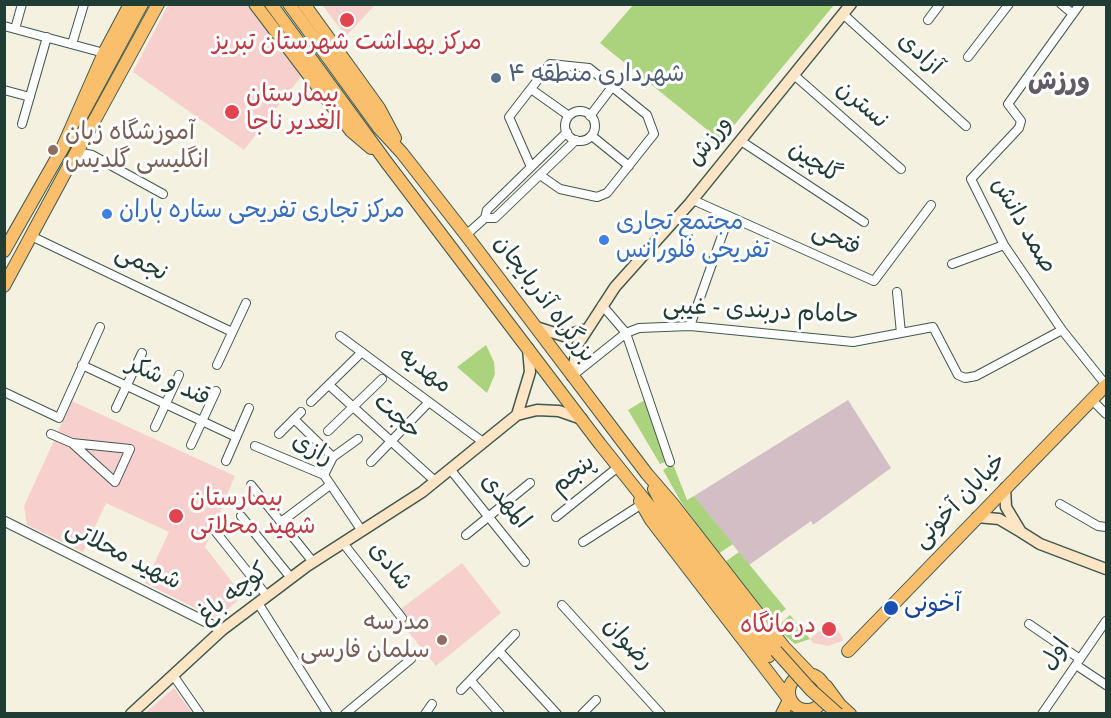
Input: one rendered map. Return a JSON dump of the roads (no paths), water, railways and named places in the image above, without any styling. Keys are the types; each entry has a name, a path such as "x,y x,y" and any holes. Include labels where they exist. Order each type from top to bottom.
{"main road":[{"path":"61,151 104,53 130,4"},
{"path":"6,242 61,151 142,4"},
{"path":"76,154 96,109 152,4"},
{"path":"4,286 158,4"},
{"name":"بزرگراه آذربایجان","path":"255,4 351,131 387,163"},
{"path":"266,19 271,4"},
{"name":"بزرگراه آذربایجان","path":"271,4 387,163 618,467 651,520 826,714"},
{"name":"ورزش","path":"572,376 578,344 602,304 693,200 851,4"},
{"name":"بزرگراه آذربایجان","path":"296,7 379,128 402,153 466,235 646,474 663,506 773,655 789,699"},
{"path":"534,326 564,336 587,329"},
{"path":"517,415 530,372 528,348"},
{"name":"خیابان آخونی","path":"848,651 1107,385"},
{"path":"517,415 537,410 559,411 582,419"},
{"name":"کوچه باغ","path":"131,714 222,630 314,562 435,482 517,415"},
{"name":"بزرگراه آذربایجان","path":"629,482 773,655 838,714"},
{"path":"1005,488 1006,507 1021,532"},
{"path":"977,517 999,519 1040,544 1107,569"},
{"name":"بزرگراه آذربایجان","path":"773,655 810,674"},
{"path":"782,714 789,699 790,688 803,674 821,678 850,714"},
{"path":"789,699 793,707 804,713 813,710 825,696 826,686"}],"street":[{"path":"15,29 22,4"},
{"path":"72,44 84,4"},
{"path":"928,20 940,4"},
{"path":"968,57 1009,4"},
{"path":"1061,4 1073,14"},
{"name":"صمد دانش","path":"1080,4 1008,104 1022,122 1019,128 971,179 1004,245 1062,330 1107,385"},
{"name":"آزادی","path":"843,14 966,126"},
{"path":"4,26 104,53"},
{"path":"22,124 47,37"},
{"path":"531,167 509,117 550,64 589,68 647,115 654,134 607,193 597,197 560,189 540,176"},
{"name":"نسترن","path":"794,75 901,169"},
{"path":"590,116 612,87"},
{"path":"531,89 569,116"},
{"path":"4,90 30,97"},
{"path":"579,110 590,116 595,126 592,136 585,141 576,140 567,132 564,124 569,116 579,110"},
{"path":"466,235 485,218 487,210 567,132"},
{"path":"592,136 629,166"},
{"path":"485,218 495,218 576,140"},
{"name":"گلچین","path":"741,141 864,222"},
{"path":"76,154 92,154 163,194"},
{"name":"فتحی","path":"693,200 874,281 932,205"},
{"path":"690,327 729,216"},
{"name":"نجمی","path":"32,236 232,332"},
{"path":"952,264 1004,245"},
{"path":"897,292 901,333"},
{"path":"216,365 246,303"},
{"path":"602,304 626,333 670,462"},
{"path":"4,392 59,418 100,327"},
{"name":"حامام دربندی - غیبی","path":"572,376 626,333 639,328 690,327 853,342 933,327 958,375 965,378 976,376 1062,330"},
{"name":"مهدیه","path":"340,336 483,442"},
{"path":"311,402 362,352"},
{"path":"116,408 142,353"},
{"name":"قند و شکر","path":"82,365 236,437"},
{"path":"155,428 179,375"},
{"path":"328,431 382,379"},
{"name":"حجت","path":"329,385 435,482"},
{"path":"191,445 216,390"},
{"path":"1092,400 1107,414"},
{"path":"371,462 429,402"},
{"path":"226,461 249,408"},
{"path":"279,434 301,412"},
{"path":"294,419 333,457"},
{"path":"51,434 72,443 130,449 115,482 72,443"},
{"path":"324,475 333,457 358,439"},
{"name":"رازی","path":"255,446 324,475 362,531"},
{"name":"پنجم","path":"556,517 618,467"},
{"name":"المهدی","path":"450,469 525,561"},
{"path":"466,535 530,483"},
{"path":"251,485 314,562"},
{"path":"281,522 330,485"},
{"path":"583,542 642,504"},
{"path":"1060,504 1098,526 1107,527"},
{"path":"241,516 291,578"},
{"name":"شهید محلاتی","path":"4,521 222,630"},
{"path":"215,531 262,600 328,714"},
{"name":"شادی","path":"343,543 402,618"},
{"name":"رضوان","path":"562,605 661,714"},
{"name":"اول","path":"1042,714 1107,621"},
{"path":"1029,624 1107,685"},
{"path":"461,690 515,634"},
{"path":"499,651 557,714"},
{"path":"345,714 411,659"},
{"path":"173,675 200,714"},
{"path":"471,681 500,714"},
{"path":"582,714 596,700"},
{"path":"425,714 432,704"}],"place":[{"name":"مرکز بهداشت شهرستان تبریز","path":"347,20"},
{"name":"شهرداری منطقه ۴","path":"496,78"},
{"name":"بیمارستان الغدیر ناجا","path":"232,112"},
{"name":"آموزشگاه زبان انگلیسی گلدیس","path":"53,150"},
{"name":"مرکز تجاری تفریحی ستاره باران","path":"107,214"},
{"name":"مجتمع تجاری تفریحی فلورانس","path":"604,240"},
{"name":"بیمارستان شهید محلاتی","path":"176,516"},
{"name":"آخونی","path":"891,608"},
{"name":"درمانگاه","path":"829,629"},
{"name":"مدرسه سلمان فارسی","path":"442,640"}],"district":[{"name":"ورزش","path":"1059,85"}]}
